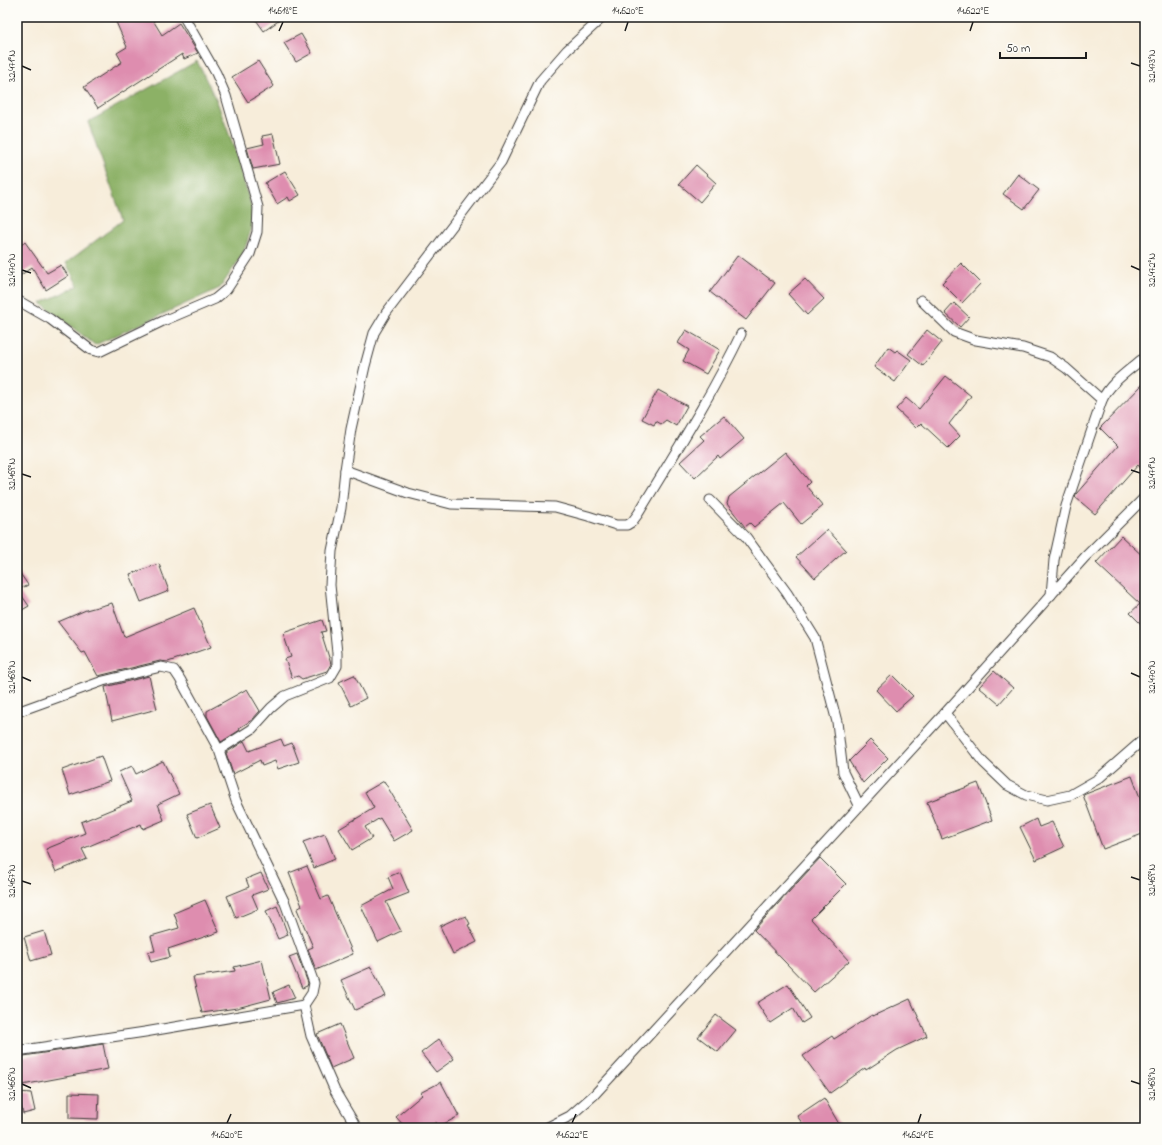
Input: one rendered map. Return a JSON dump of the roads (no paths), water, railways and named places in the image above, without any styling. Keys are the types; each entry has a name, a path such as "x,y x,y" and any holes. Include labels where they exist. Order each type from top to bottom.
{"street":[{"path":"17,300 50,318 90,350 99,352 163,321 215,299 227,289 250,254 257,232 258,207 226,96 216,74 184,17"},
{"path":"219,750 252,729 271,708 285,696 330,678 337,666 330,585 332,551 341,508 351,429 374,333 386,313 501,162 540,82 566,50 603,17"},
{"path":"921,300 954,332 976,340 1023,348 1050,357 1066,368 1102,400"},
{"path":"345,470 408,492 451,504 555,507 616,525 627,525 632,522 638,514 681,442 731,354 740,334"},
{"path":"1051,595 1054,560 1066,506 1102,400 1116,381 1141,360"},
{"path":"546,1128 570,1116 594,1095 945,713 1085,557 1145,497"},
{"path":"710,500 746,537 787,593 815,638 837,722 843,772 859,805"},
{"path":"17,712 103,681 161,667 174,670 219,750 236,801 285,903 314,983 312,994 304,1006 311,1036 336,1091 357,1128"},
{"path":"945,713 983,762 1007,786 1026,795 1047,800 1070,795 1098,779 1145,738"},
{"path":"17,1051 146,1032 304,1006"}]}
